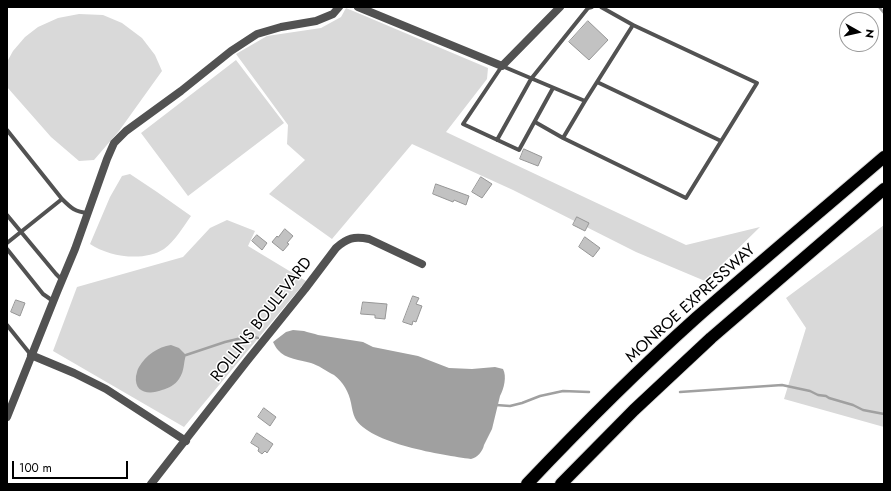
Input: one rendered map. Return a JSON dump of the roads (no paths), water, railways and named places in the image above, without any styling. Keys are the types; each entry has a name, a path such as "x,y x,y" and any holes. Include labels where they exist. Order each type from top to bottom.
{"highway":[{"name":"MONROE EXPRESSWAY","path":"527,484 617,392 695,319 884,157"},
{"path":"561,484 634,410 711,338 884,189"}],"street":[{"path":"7,416 75,249 114,143 126,131 181,91 231,51 257,34 281,27 316,21 333,14 339,7"},
{"path":"358,7 502,66 560,7"},
{"name":"ROLLINS BOULEVARD","path":"151,484 336,248 342,243 348,239 361,237 422,264"},
{"path":"32,355 106,389 186,441"}],"lane":[{"path":"497,140 531,79 588,8 592,7"},
{"path":"535,122 563,138 686,198 757,83 633,25 601,7"},
{"path":"563,138 633,25"},
{"path":"553,88 519,150 463,124 502,66 585,101"},
{"path":"597,82 721,141"},
{"path":"7,130 62,199 79,213 88,214"},
{"path":"7,243 62,199"},
{"path":"7,214 62,280"},
{"path":"7,248 42,294 53,301"},
{"path":"7,325 32,355"}],"waterway":[{"path":"879,7 884,13"},
{"path":"186,355 225,342 250,336 258,338"},
{"path":"680,392 782,385 810,391 818,395 826,396 853,405 863,410 884,414"},
{"path":"496,405 510,406 540,396 563,391 589,392"}]}
